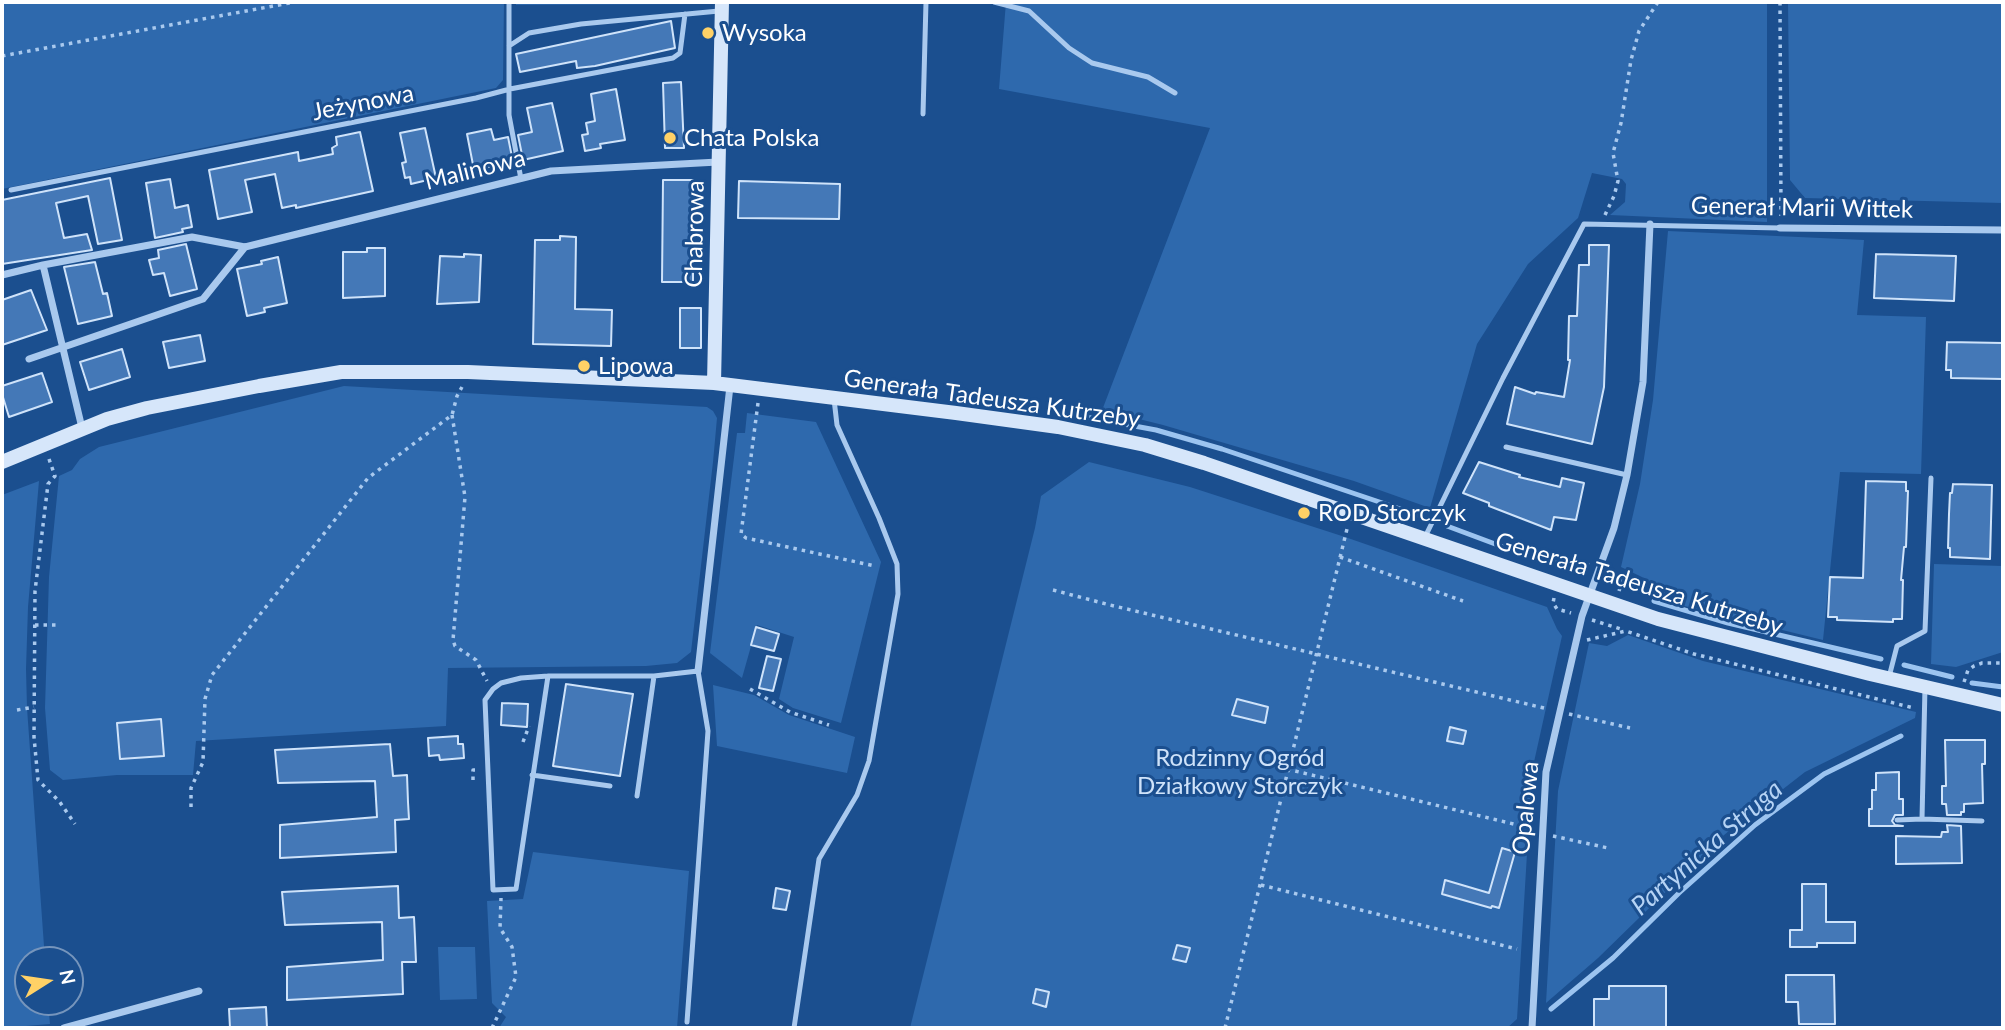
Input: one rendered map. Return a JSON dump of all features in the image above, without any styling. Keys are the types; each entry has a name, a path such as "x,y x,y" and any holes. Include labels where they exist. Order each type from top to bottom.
{"street":[{"name":"Chabrowa","path":"714,383 722,6"},
{"name":"Malinowa","path":"2,275 192,237 245,247 551,171 719,162"},
{"name":"Opalowa","path":"1532,1028 1546,772 1589,595 1614,528 1627,475 1643,382 1650,224"},
{"name":"Generał Marii Wittek","path":"1780,228 2003,230"},
{"path":"29,359 203,299 245,247"},
{"path":"43,265 82,428"},
{"path":"2,462 82,428 147,408 341,372 468,372 732,386 698,671"},
{"name":"Generała Tadeusza Kutrzeby","path":"732,386 956,413 1120,438 1205,463 1658,619 1888,679 2003,705"},
{"path":"64,1028 199,991"}],"lane":[{"path":"509,2 509,115 521,179"},
{"path":"923,114 926,2"},
{"path":"994,2 1029,11 1069,48 1091,63 1148,77 1175,93"},
{"path":"509,46 529,33 581,24 685,14 722,6"},
{"name":"Jeżynowa","path":"12,190 673,58 680,53 685,14"},
{"path":"1424,540 1503,378 1584,224 1600,222"},
{"name":"Generał Marii Wittek","path":"1600,222 1780,228"},
{"path":"794,1028 819,859 858,795 869,761 898,594 897,564 879,517 837,425 834,399"},
{"path":"1506,447 1627,475"},
{"path":"1888,679 1897,646 1925,631 1931,478"},
{"path":"548,676 516,889 493,890 485,700 492,689 501,683 521,678 548,676 653,676 698,671 708,731 687,1022"},
{"path":"637,796 653,676"},
{"path":"1923,820 1924,687"},
{"path":"533,775 610,786"},
{"path":"1897,820 1982,821"}],"path":[{"path":"2,56 295,2"},
{"path":"1600,222 1608,212 1618,181 1613,153 1621,123 1630,60 1639,31 1658,2"},
{"path":"1780,2 1780,228"},
{"path":"468,372 452,415 465,497 453,639 455,646 476,660 492,689"},
{"path":"191,807 191,788 203,762 205,699 212,675 368,478 452,415"},
{"path":"756,415 741,534 746,538 875,566"},
{"path":"54,471 55,476 48,484 35,591 34,737 38,780 59,801 75,824"},
{"path":"1225,1028 1345,537"},
{"path":"1547,559 1563,564 1589,565 1592,556"},
{"path":"1340,557 1462,601"},
{"path":"1607,570 1636,582 1649,597"},
{"path":"1053,590 1546,709"},
{"path":"35,625 57,625"},
{"path":"1585,640 1626,631 1694,654 1916,709"},
{"path":"1961,695 1968,670 1982,663 2003,663"},
{"path":"750,689 790,712 829,725"},
{"path":"17,710 34,707"},
{"path":"1560,712 1630,728"},
{"path":"1566,726 1569,714"},
{"path":"1287,769 1526,827"},
{"path":"1551,830 1550,836 1608,848"},
{"path":"1261,885 1517,949"},
{"path":"492,1028 516,977 512,947 500,928 501,889"}],"green space":[{"path":"2,2 504,2 503,80 496,88 2,189"},
{"path":"516,2 700,2 700,4 516,5"},
{"path":"1006,2 1767,2 1767,222 1610,215 1625,202 1626,184 1622,179 1592,173 1578,218 1528,264 1477,344 1430,508 1354,481 1163,425 1101,413 1210,128 999,89"},
{"path":"1788,2 2003,2 2003,203 1805,198 1790,180"},
{"path":"1668,231 1864,240 1857,315 1926,317 1921,474 1840,472 1823,640 1656,599 1654,590 1644,578 1621,567 1640,484 1653,400"},
{"path":"344,386 707,407 713,411 717,418 713,462 691,652 677,663 646,666 448,668 446,726 196,741 193,775 117,775 63,780 50,770 45,708 49,577 59,476 72,470 80,459 99,447"},
{"path":"747,413 816,422 881,562 841,723 793,708 779,699 794,637 757,625 742,678 710,653 737,433 745,433"},
{"name":"Rodzinny Ogród Działkowy Storczyk","path":"1089,462 1190,487 1547,607 1562,636 1532,771 1517,1019 1507,1028 910,1028 1041,496"},
{"path":"39,481 28,607 26,669 44,946 14,946 14,1016 49,1016 50,1024 2,1028 2,495"},
{"path":"1934,564 2003,566 2003,652 1956,667 1931,664"},
{"path":"1628,635 1703,661 1916,712 1915,718 1805,772 1724,835 1598,958 1546,1003 1558,791 1589,643 1607,646"},
{"path":"713,685 754,695 789,715 855,737 847,773 717,746"},
{"path":"533,852 689,871 677,1028 499,1028 506,1017 492,1003 487,901 523,899"},
{"path":"438,947 475,947 477,999 440,1000"}],"building":[{"path":"671,21 675,48 595,66 577,68 576,61 520,72 516,54"},
{"path":"681,82 684,148 665,148 663,83"},
{"path":"616,89 625,140 600,144 601,148 585,151 582,135 588,134 586,123 595,121 591,94"},
{"path":"552,103 563,151 523,160 518,135 532,132 527,108"},
{"path":"425,128 436,178 411,184 410,177 405,178 402,163 406,162 400,133"},
{"path":"491,129 494,140 508,137 513,162 474,170 467,134"},
{"path":"360,132 373,191 296,208 296,205 282,208 275,174 245,180 252,212 218,219 209,170 298,152 299,161 333,154 332,148 337,145 336,137"},
{"path":"110,178 122,240 98,244 88,196 56,203 64,238 87,234 92,250 2,264 2,200"},
{"path":"170,179 175,208 188,205 192,227 182,229 183,232 155,238 146,183"},
{"path":"663,180 693,180 693,282 662,282"},
{"path":"739,181 840,184 839,219 738,218"},
{"path":"560,236 576,237 575,309 612,310 611,346 533,344 535,240 560,240"},
{"path":"186,244 197,289 170,296 164,273 153,275 149,260 159,258 158,250"},
{"path":"1589,245 1609,245 1604,387 1592,444 1507,424 1515,387 1535,394 1564,397 1570,360 1569,316 1577,316 1579,265 1589,265"},
{"path":"367,248 385,248 385,296 343,298 343,252 367,252"},
{"path":"464,254 481,255 479,302 437,304 440,256 464,257"},
{"path":"1876,254 1956,256 1954,301 1874,298"},
{"path":"278,257 287,303 264,308 265,312 247,316 237,269 262,264 261,261"},
{"path":"95,262 103,294 107,293 112,316 78,324 64,267"},
{"path":"31,290 47,330 2,345 2,300"},
{"path":"680,308 701,308 701,348 680,348"},
{"path":"200,335 205,361 169,368 163,342"},
{"path":"1947,342 2003,343 2003,379 1951,378 1951,370 1946,370"},
{"path":"122,349 130,377 89,390 80,362"},
{"path":"42,373 52,402 9,417 2,386"},
{"path":"1479,462 1520,475 1519,477 1560,487 1562,478 1584,483 1576,520 1554,517 1551,530 1463,493"},
{"path":"1866,481 1906,482 1908,491 1906,547 1901,580 1902,619 1893,619 1893,622 1837,620 1837,617 1828,617 1830,577 1863,578"},
{"path":"1953,484 1992,485 1990,559 1950,557 1949,514"},
{"path":"756,627 779,634 774,651 751,645"},
{"path":"767,656 781,659 773,691 759,688"},
{"path":"566,684 633,694 620,776 553,766"},
{"path":"1237,699 1268,707 1265,723 1232,715"},
{"path":"502,703 528,704 527,727 501,725"},
{"path":"161,719 164,756 120,759 117,723"},
{"path":"1450,727 1466,731 1463,744 1447,741"},
{"path":"458,736 458,744 463,744 464,758 440,760 439,755 429,756 428,738"},
{"path":"1945,740 1985,740 1985,764 1982,764 1983,803 1964,804 1964,812 1961,812 1961,815 1947,815 1946,804 1942,804 1942,786 1946,786"},
{"path":"390,744 393,776 407,775 409,819 395,820 396,852 280,858 280,825 377,817 375,781 278,783 275,750"},
{"path":"1899,772 1899,799 1903,799 1903,815 1895,815 1892,821 1895,825 1903,826 1869,826 1872,790 1876,790 1876,773"},
{"path":"1947,825 1961,826 1962,863 1896,864 1896,836 1941,837 1942,832 1948,832"},
{"path":"1502,848 1515,852 1499,908 1442,894 1445,880 1489,893"},
{"path":"1802,884 1826,884 1826,922 1855,922 1855,943 1817,943 1817,947 1790,947 1790,930 1802,930"},
{"path":"398,886 399,918 414,917 415,938 416,962 402,962 403,994 287,1000 287,967 383,960 382,922 285,925 282,892"},
{"path":"776,888 790,891 786,910 773,908"},
{"path":"1177,945 1190,948 1186,962 1173,959"},
{"path":"1786,975 1834,975 1835,1024 1799,1024 1798,1002 1786,1002"},
{"path":"1609,986 1666,986 1666,1028 1594,1028 1594,999 1609,999"},
{"path":"1036,989 1049,992 1046,1007 1033,1003"},
{"path":"266,1007 267,1028 230,1028 229,1009"}],"waterway":[{"path":"1064,413 1156,430 1222,449 1418,515"},
{"path":"1447,526 1538,560"},
{"path":"1654,601 1728,623 1881,659"},
{"path":"1904,665 1952,677"},
{"path":"1972,683 2003,687"},
{"name":"Partynicka Struga","path":"1551,1009 1613,958 1679,893 1755,825 1824,774 1901,736"}],"place":[{"name":"Wysoka","path":"708,33"},
{"name":"Chata Polska","path":"670,138"},
{"name":"Lipowa","path":"584,366"},
{"name":"ROD Storczyk","path":"1304,513"}]}
